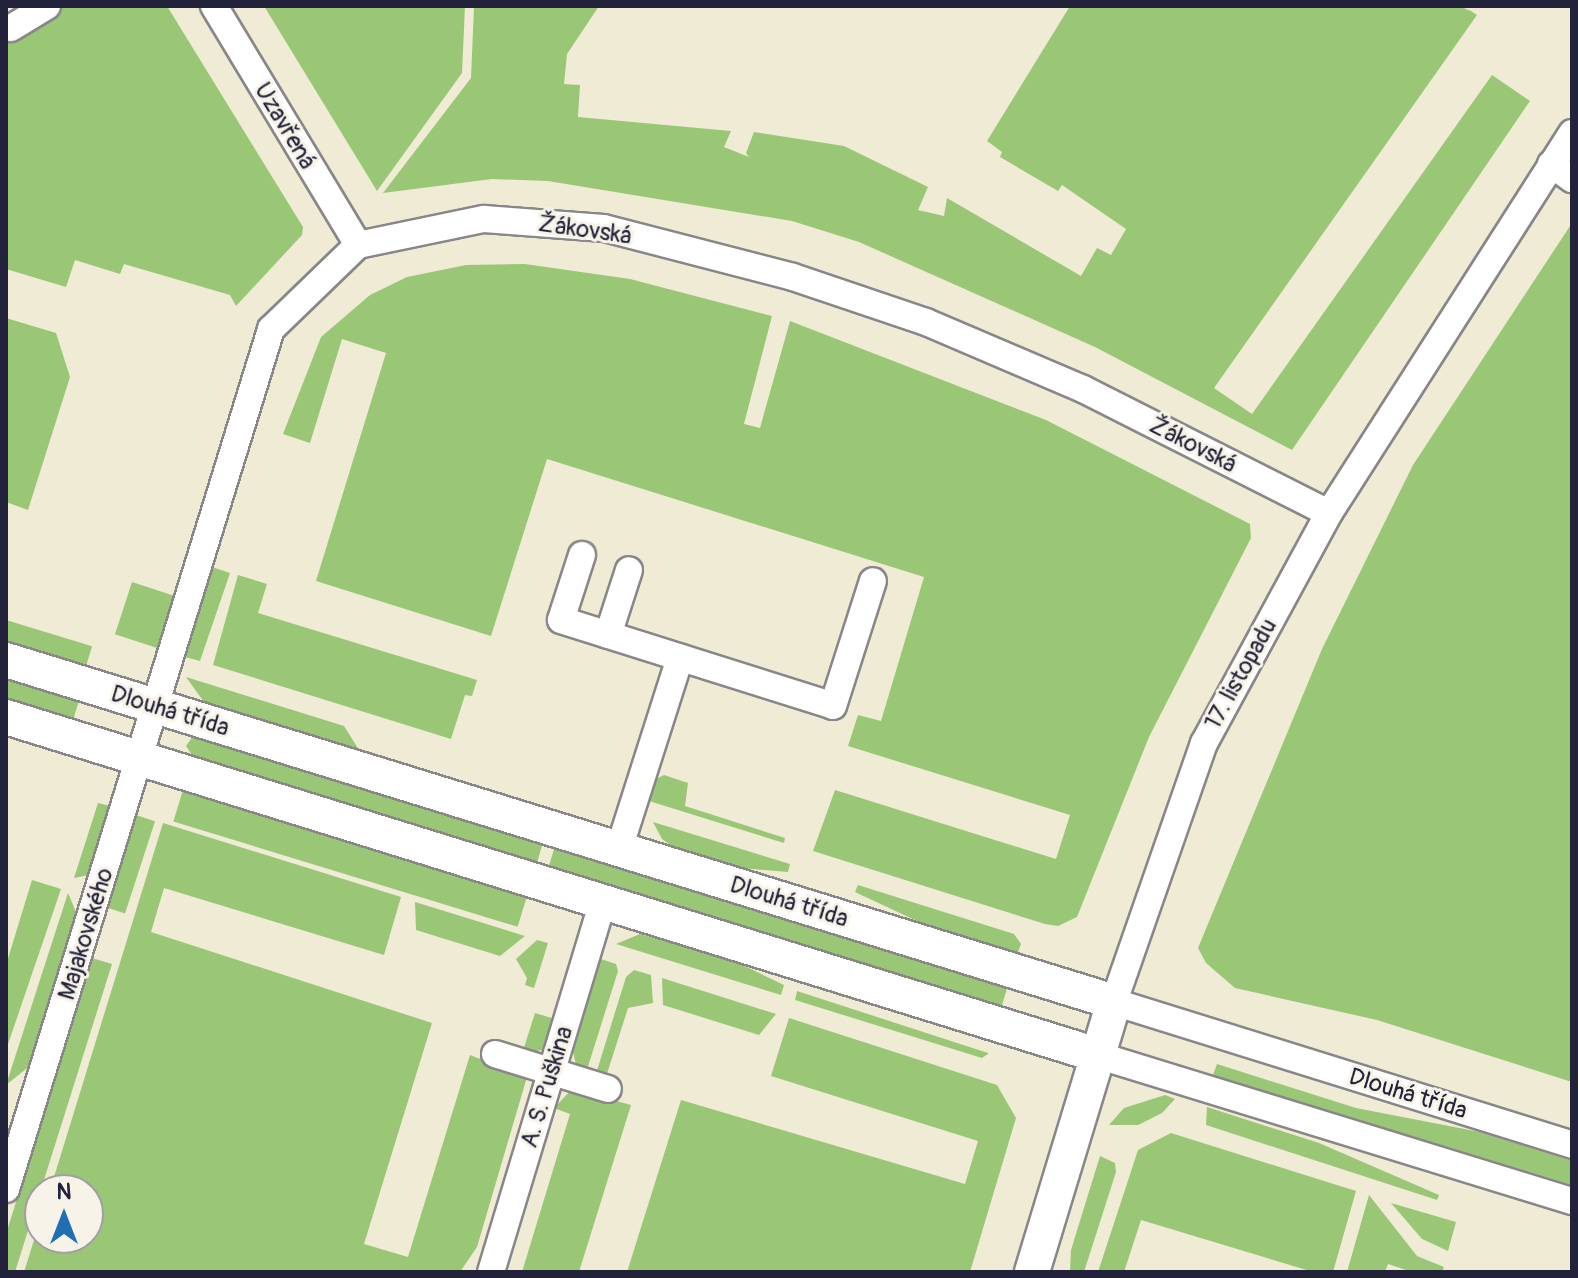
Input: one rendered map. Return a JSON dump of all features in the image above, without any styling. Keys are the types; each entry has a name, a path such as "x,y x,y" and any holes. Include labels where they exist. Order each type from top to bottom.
{"main road":[{"name":"Dlouhá třída","path":"6,660 1114,1002"},
{"path":"6,717 1097,1055"},
{"name":"17. listopadu","path":"1031,1271 1114,1002"}],"street":[{"path":"11,28 47,6"},
{"name":"Uzavřená","path":"214,6 358,245"},
{"name":"17. listopadu","path":"1114,1002 1204,743 1329,513 1561,171 1572,133"},
{"name":"Žákovská","path":"358,245 484,219 604,228 793,277 926,322 1083,389 1329,513"},
{"path":"140,758 271,329 358,245"},
{"path":"582,555 561,620 833,706 873,581"},
{"path":"608,635 629,570"},
{"path":"619,849 680,658"},
{"name":"Majakovského","path":"6,1189 18,1105 140,758"},
{"name":"A. S. Puškina","path":"491,1272 603,901"},
{"name":"Dlouhá třída","path":"1114,1002 1572,1145"},
{"path":"495,1054 608,1089"},
{"path":"1097,1055 1572,1201"}],"green space":[{"path":"59,6 167,6 303,227 302,235 236,306 230,295 124,264 120,274 75,260 66,287 6,269 6,24"},
{"path":"264,6 465,6 462,73 377,191"},
{"path":"474,6 599,6 567,54 564,84 580,85 578,117 731,131 724,147 749,157 746,153 754,132 844,146 928,187 918,210 944,216 947,198 1081,276 1097,248 1111,255 1126,229 1062,185 1058,191 1000,157 1002,152 987,141 1070,6 1459,6 1471,11 1477,15 1214,388 1252,414 1492,75 1530,101 1292,450 1095,347 859,242 792,221 548,181 492,179 383,193 471,78"},
{"path":"1572,223 1572,1082 1377,1020 1235,988 1206,963 1198,948 1322,649 1413,465"},
{"path":"525,264 630,279 772,316 744,424 760,428 790,321 1046,420 1250,524 1251,538 1149,737 1077,917 1058,926 1045,924 813,851 835,790 1056,859 1070,815 848,746 858,715 881,721 924,577 547,459 491,636 316,581 386,353 342,339 310,443 283,434 321,337 370,295 407,277 466,265"},
{"path":"6,318 56,333 70,377 28,510 6,502"},
{"path":"212,567 230,573 200,661 185,657"},
{"path":"238,575 267,584 258,613 477,680 472,696 465,695 451,739 213,665"},
{"path":"132,582 175,596 158,648 115,634"},
{"path":"6,620 92,646 86,666 6,642"},
{"path":"6,676 80,699 73,721 6,700"},
{"path":"186,677 344,726 359,750 204,702"},
{"path":"193,736 543,842 537,863 194,758 186,746"},
{"path":"664,775 688,783 685,806 785,838 784,843 649,801 656,779"},
{"path":"183,790 527,895 518,927 173,822"},
{"path":"98,803 110,806 89,875 74,878"},
{"path":"136,815 155,821 125,913 106,907"},
{"path":"653,822 790,864 788,872 731,867 676,849 662,839"},
{"path":"163,823 401,897 384,955 164,888 151,932 432,1023 364,1244 408,1257 470,1055 527,1077 477,1247 460,1272 24,1272 30,1254 104,1254 104,1174 55,1174"},
{"path":"555,846 1008,985 1002,1007 548,868"},
{"path":"32,880 61,889 6,1050 6,965"},
{"path":"858,885 1014,934 1021,944 1017,955 936,930 855,892"},
{"path":"68,893 76,912 31,1065 6,1085"},
{"path":"415,902 525,936 500,956 416,930"},
{"path":"640,934 730,959 784,985 781,995 616,944"},
{"path":"537,940 548,943 534,988 525,985 527,978 516,959"},
{"path":"92,958 112,964 46,1174 25,1174"},
{"path":"601,959 616,964 618,971 586,1073 576,1065 573,1052"},
{"path":"634,970 651,975 653,1003 628,1008 605,1080 595,1077 626,977"},
{"path":"662,978 776,1014 759,1035 663,1005"},
{"path":"797,991 988,1054 982,1058 795,1000"},
{"path":"535,1013 555,1019 542,1050 522,1054"},
{"path":"789,1018 997,1085 1016,1118 970,1272 627,1272 681,1100 965,1184 978,1141 771,1076"},
{"path":"1217,1064 1356,1108 1480,1132 1572,1161 1572,1185 1213,1075"},
{"path":"572,1089 631,1105 579,1272 522,1272 570,1114 554,1108"},
{"path":"1165,1095 1175,1099 1162,1113 1138,1125 1109,1125 1124,1108"},
{"path":"1207,1107 1319,1143 1439,1195 1437,1200 1206,1125"},
{"path":"1171,1133 1356,1191 1333,1272 1313,1272 1141,1220 1124,1272 1098,1272 1138,1150"},
{"path":"1100,1156 1115,1163 1116,1172 1084,1272 1070,1272 1071,1250"},
{"path":"24,1176 24,1243 15,1272 6,1272 6,1234"},
{"path":"1369,1195 1417,1256 1444,1267 1442,1272 1412,1272 1388,1264 1385,1272 1347,1272"},
{"path":"1391,1203 1456,1222 1448,1251 1422,1239"}]}
